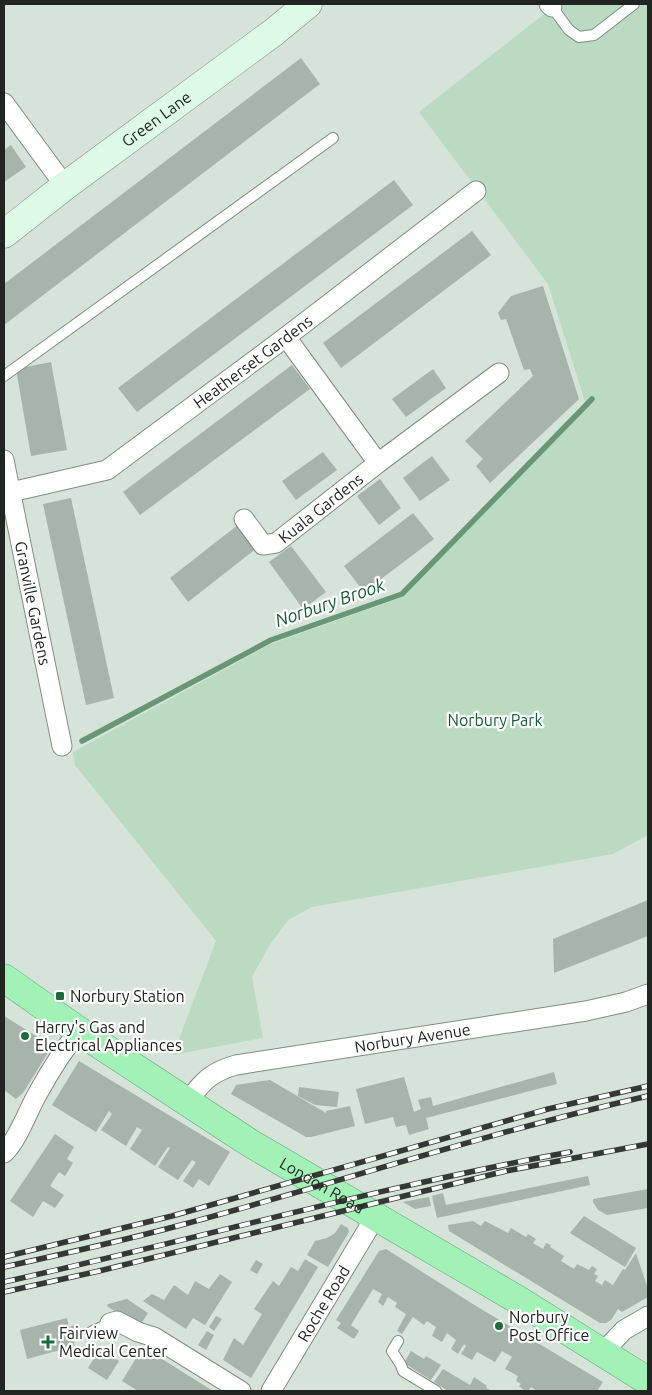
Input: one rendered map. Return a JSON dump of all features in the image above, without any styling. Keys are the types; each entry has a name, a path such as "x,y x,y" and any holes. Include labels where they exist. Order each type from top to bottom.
{"highway":[{"name":"London Road","path":"4,978 79,1031 250,1143 520,1301 648,1382"}],"main road":[{"name":"Green Lane","path":"4,234 65,186 266,38 308,4"}],"street":[{"path":"4,103 65,186"},
{"name":"Heatherset Gardens","path":"11,492 107,470 286,337 476,191"},
{"name":"Kuala Gardens","path":"286,337 378,463"},
{"name":"Kuala Gardens","path":"244,519 263,545 276,542 499,373"},
{"name":"Granville Gardens","path":"4,460 62,746"},
{"name":"Norbury Avenue","path":"188,1101 205,1080 221,1069 236,1065 586,1010 626,1002 648,994"},
{"path":"4,1154 66,1047 79,1031"},
{"name":"Roche Road","path":"271,1391 368,1229 372,1213"},
{"path":"603,1352 624,1330 648,1316"},
{"path":"110,1323 117,1321 138,1332 154,1337 241,1391"}],"lane":[{"path":"550,6 568,30 579,37 594,35 634,4"},
{"path":"4,376 333,138"},
{"path":"91,1332 110,1323"},
{"path":"398,1341 392,1351 403,1371 436,1391"}],"green space":[{"name":"Norbury Park","path":"557,4 648,4 648,835 613,854 312,907 288,920 269,946 252,977 263,1038 173,1055 216,941 75,765 73,752 271,644 403,597 587,408 548,284 419,112"}],"building":[{"path":"301,58 320,84 4,325 4,284"},
{"path":"11,145 26,167 4,182 4,150"},
{"path":"394,180 413,205 137,412 118,388"},
{"path":"472,231 491,255 341,368 323,343"},
{"path":"543,286 579,399 490,483 476,466 483,459 465,441 533,376 530,369 524,370 506,319 501,320 498,313 511,296"},
{"path":"51,362 67,450 31,456 16,369"},
{"path":"292,365 310,389 140,515 123,492"},
{"path":"433,369 446,388 406,417 392,399"},
{"path":"323,452 337,470 296,500 282,481"},
{"path":"432,456 450,480 420,501 403,478"},
{"path":"380,479 401,508 379,525 357,496"},
{"path":"71,498 114,698 86,705 43,504"},
{"path":"413,513 434,539 364,592 344,566"},
{"path":"239,524 257,548 188,602 170,578"},
{"path":"291,546 326,592 303,609 269,562"},
{"path":"648,900 648,936 554,973 553,939"},
{"path":"4,1016 52,1046 23,1093 16,1099 4,1090"},
{"path":"79,1061 230,1152 209,1186 199,1179 193,1188 183,1181 196,1162 192,1160 178,1180 158,1167 170,1148 168,1147 155,1166 130,1149 142,1130 137,1127 126,1146 101,1130 112,1114 109,1111 96,1132 52,1105"},
{"path":"554,1072 557,1084 426,1118 429,1129 409,1135 406,1125 396,1127 393,1117 365,1124 356,1089 404,1077 414,1112 421,1109 418,1100 431,1097 433,1106"},
{"path":"270,1080 326,1113 326,1111 350,1106 355,1126 306,1137 231,1094 236,1085"},
{"path":"299,1087 339,1092 337,1107 315,1105 298,1096"},
{"path":"55,1134 74,1147 67,1159 73,1163 65,1176 59,1172 50,1186 64,1195 55,1208 43,1201 33,1217 10,1201"},
{"path":"588,1176 590,1185 437,1218 432,1196 443,1193 446,1205"},
{"path":"648,1189 648,1208 607,1215 598,1210 593,1202 593,1199"},
{"path":"429,1197 431,1206 415,1209 403,1202"},
{"path":"584,1216 636,1248 625,1267 570,1233"},
{"path":"473,1221 481,1226 485,1221 508,1233 511,1228 526,1237 528,1234 536,1239 533,1243 543,1249 546,1243 551,1245 550,1247 564,1256 561,1261 574,1269 577,1264 589,1270 592,1266 597,1269 594,1274 598,1276 595,1281 602,1285 605,1280 613,1285 636,1253 648,1289 648,1297 622,1312 618,1309 611,1320 606,1323 600,1323 449,1231 448,1225"},
{"path":"341,1224 348,1228 349,1232 328,1267 307,1255 315,1241 327,1238 335,1233"},
{"path":"386,1249 476,1306 603,1382 597,1391 537,1391 531,1387 528,1391 525,1391 519,1386 521,1384 516,1381 518,1376 505,1369 512,1357 502,1351 495,1362 477,1352 472,1360 461,1354 466,1346 464,1344 458,1354 451,1349 456,1340 447,1333 442,1342 432,1336 436,1327 427,1321 424,1325 413,1317 402,1334 397,1331 406,1314 395,1307 397,1303 388,1297 383,1306 378,1302 382,1294 373,1289 351,1325 359,1331 354,1339 337,1328 341,1323 336,1320 379,1251"},
{"path":"305,1259 318,1267 251,1378 223,1360 234,1338 243,1345 262,1314 254,1309 273,1281 279,1286 291,1267 298,1271"},
{"path":"256,1260 263,1264 257,1274 250,1270"},
{"path":"220,1274 232,1282 205,1325 193,1318 186,1329 143,1301 152,1294 164,1300 174,1285 188,1295 195,1281 209,1289"},
{"path":"127,1299 148,1313 139,1327 107,1306 108,1304"},
{"path":"216,1316 222,1319 214,1331 209,1327"},
{"name":"Fairview Medical Center","path":"67,1318 69,1327 75,1325 78,1336 72,1338 75,1346 27,1359 20,1330"},
{"path":"207,1331 214,1335 206,1350 198,1345"},
{"path":"143,1347 213,1391 138,1391 122,1381"},
{"path":"100,1349 119,1361 107,1380 88,1368"},
{"path":"411,1351 424,1359 426,1356 441,1365 431,1380 404,1363"},
{"path":"443,1369 470,1385 474,1377 492,1391 448,1391 434,1382"}],"waterway":[{"name":"Norbury Brook","path":"82,741 271,640 402,594 592,399"}],"railway":[{"path":"4,1257 172,1216 548,1109 648,1086"},
{"path":"4,1267 181,1225 530,1125 648,1096"},
{"path":"4,1292 99,1271 506,1171 648,1144"},
{"path":"4,1282 357,1197 570,1152"}],"place":[{"name":"Norbury Station","path":"60,996"},
{"name":"Harry's Gas and Electrical Appliances","path":"25,1036"},
{"name":"Norbury Post Office","path":"499,1326"},
{"name":"Fairview Medical Center","path":"48,1342"}]}
